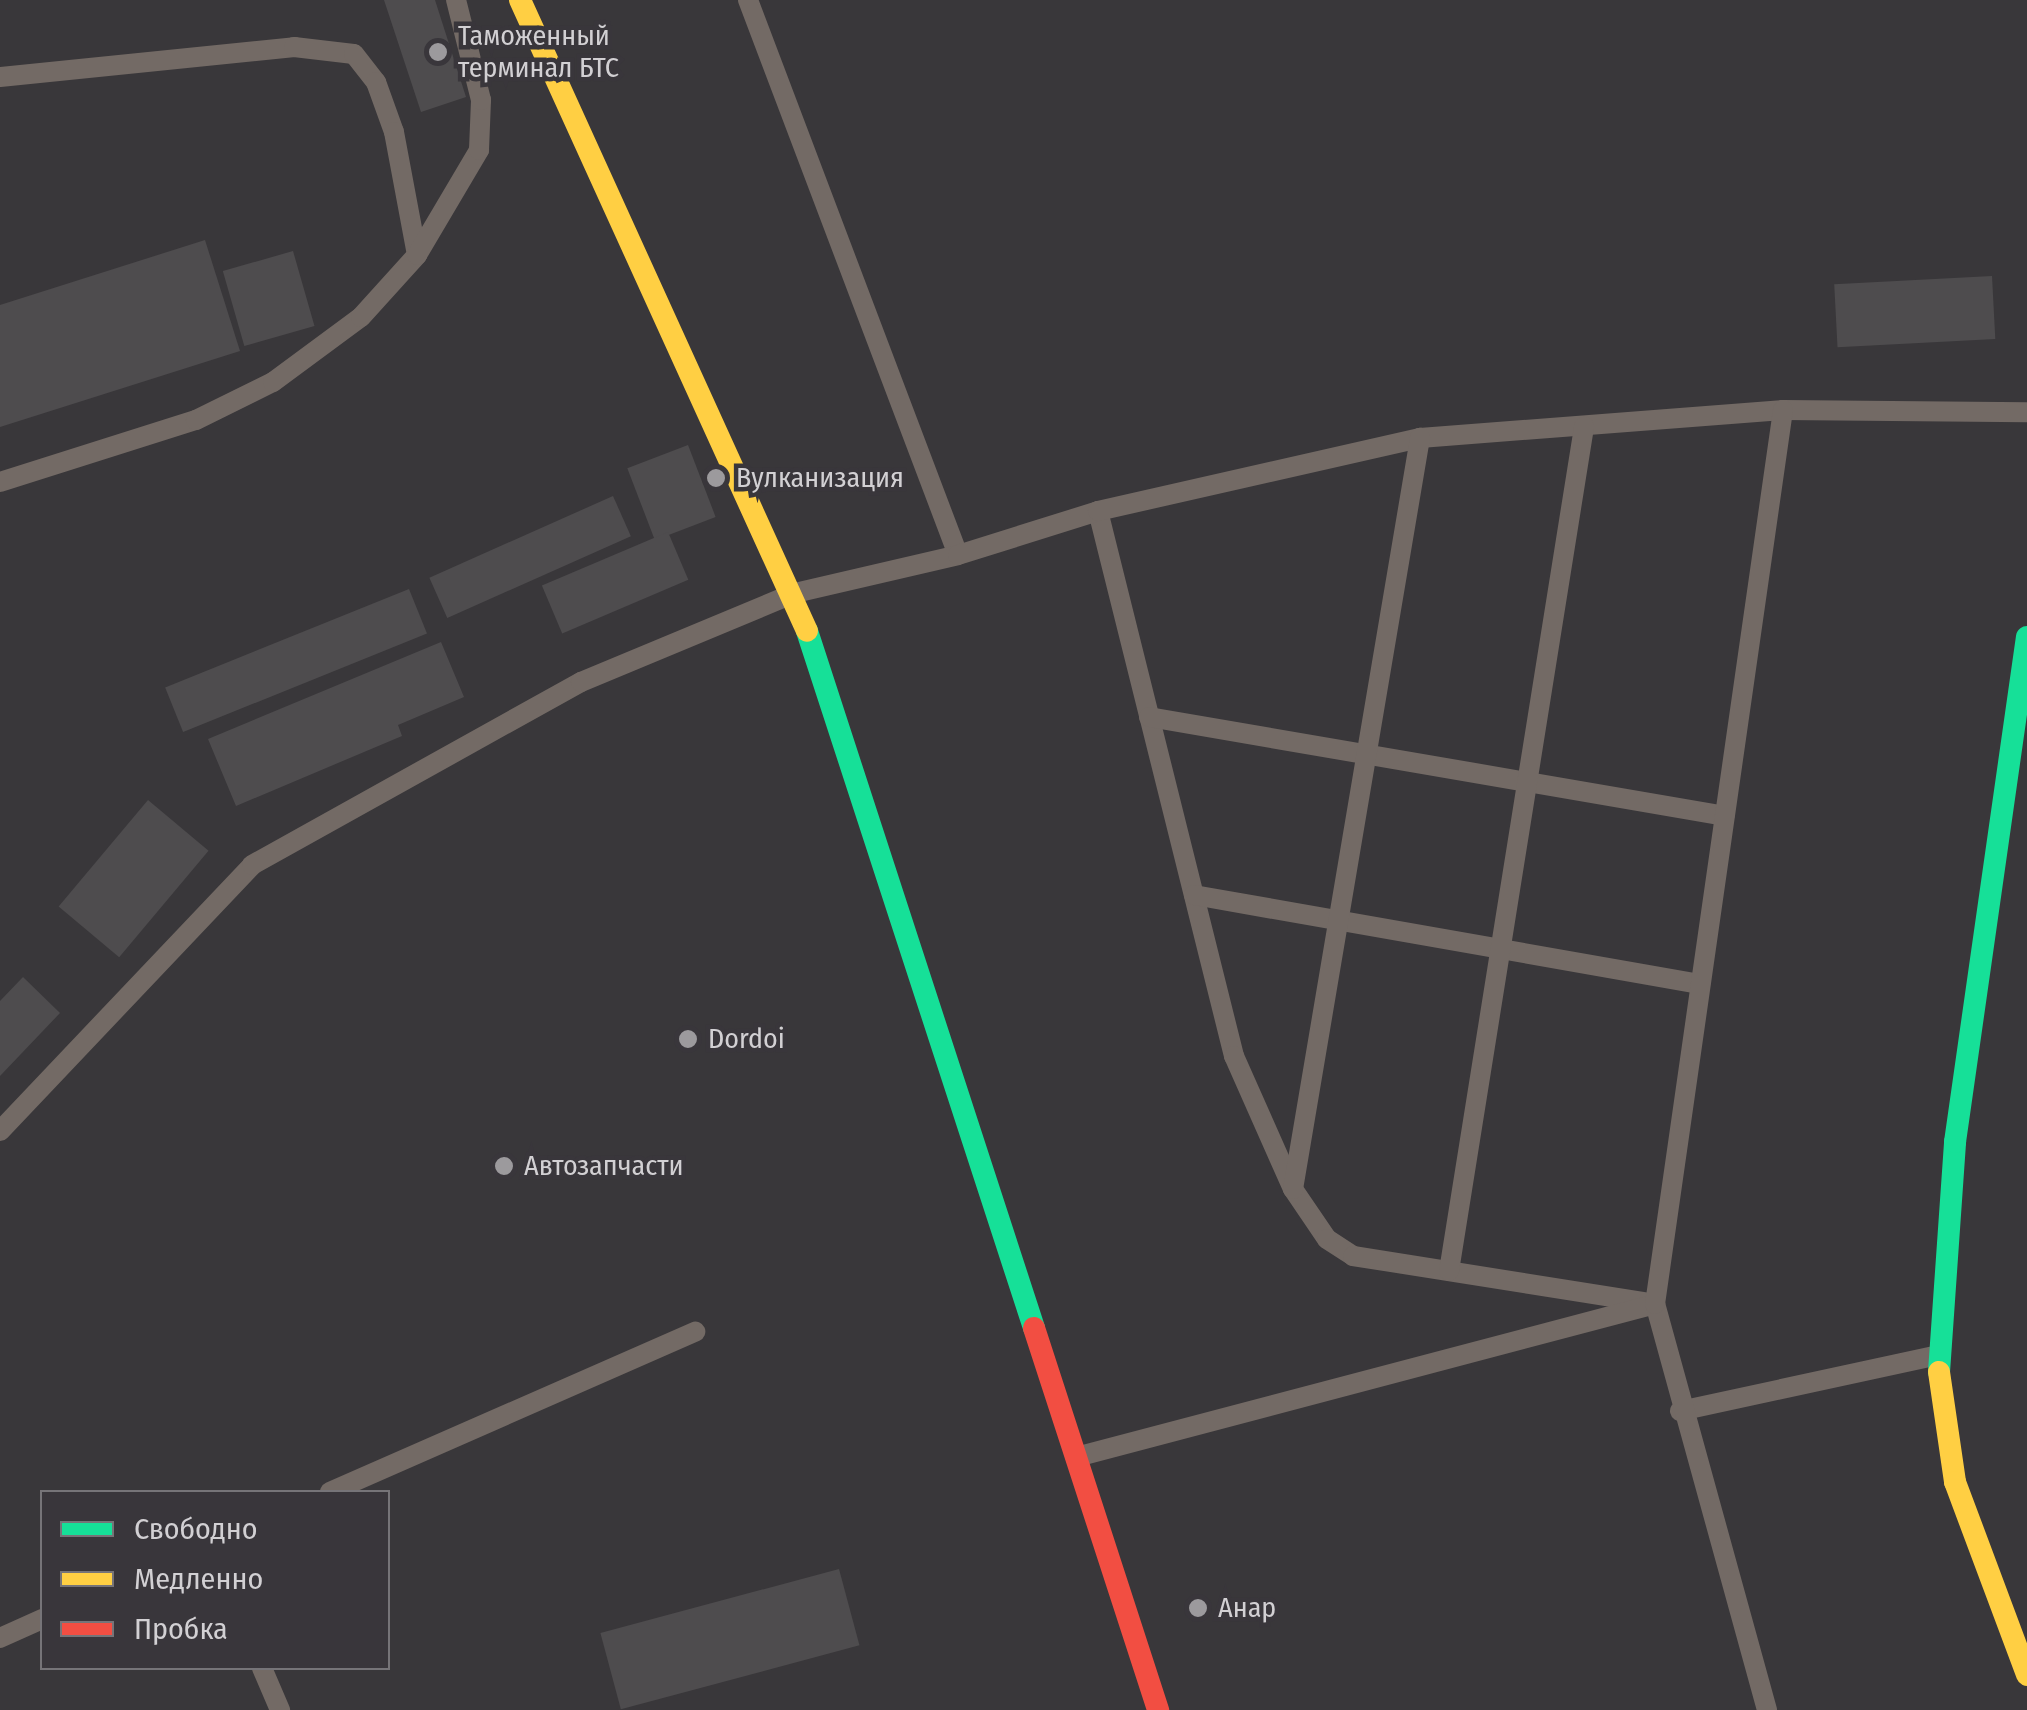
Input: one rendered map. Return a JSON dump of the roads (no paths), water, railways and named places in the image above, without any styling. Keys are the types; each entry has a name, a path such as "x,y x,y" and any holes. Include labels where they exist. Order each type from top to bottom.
{"street":[{"path":"520,0 795,593 1080,1456 1158,1710"},
{"path":"2027,637 1955,1142 1937,1355 1955,1482 2027,1675"}],"lane":[{"path":"0,482 196,420 273,382 362,317 417,255 468,178 484,124 456,0"},
{"path":"748,0 958,555"},
{"path":"0,77 294,47 354,54 376,82 394,132 417,255"},
{"path":"0,1132 252,865 581,682 795,593 958,555 1098,511 1420,438 1783,410 2027,412"},
{"path":"1767,1710 1680,1411 1654,1304 1783,410"},
{"path":"1449,1272 1584,427"},
{"path":"1293,1189 1420,438"},
{"path":"1098,511 1234,1056 1293,1189 1327,1239 1353,1256 1654,1304"},
{"path":"1149,717 1725,816"},
{"path":"1194,895 1700,984"},
{"path":"1080,1456 1654,1304"},
{"path":"335,1490 695,1332"},
{"path":"1680,1411 1937,1355"},
{"path":"0,1638 40,1620"},
{"path":"263,1670 280,1710"}],"place":[{"name":"Таможенный терминал БТС","path":"438,52"},
{"name":"Вулканизация","path":"716,478"},
{"name":"Dordoi","path":"688,1039"},
{"name":"Автозапчасти","path":"504,1166"},
{"name":"Анар","path":"1198,1608"}]}
